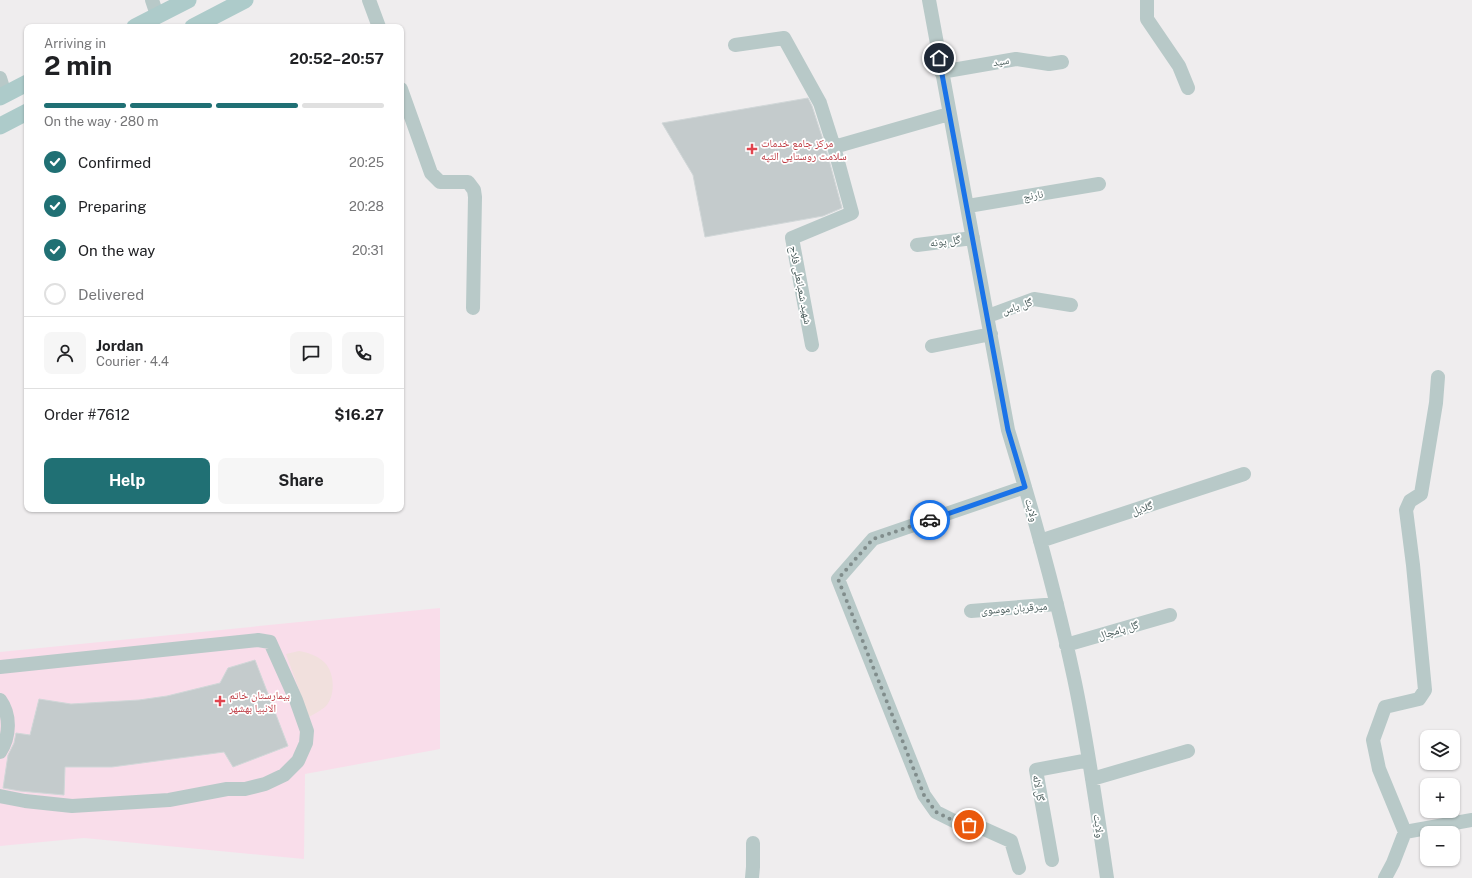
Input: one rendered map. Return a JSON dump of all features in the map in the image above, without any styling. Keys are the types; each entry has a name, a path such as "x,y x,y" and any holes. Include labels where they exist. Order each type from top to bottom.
{"main road":[{"path":"138,24 154,8 188,0"},
{"path":"199,24 246,0"},
{"path":"2,96 24,85"},
{"path":"0,126 24,114"}],"street":[{"path":"369,0 378,24"},
{"name":"ولایت","path":"929,0 941,72 968,206 1008,430 1057,604 1074,680 1089,760 1107,878"},
{"path":"1147,0 1147,19 1179,66 1188,88"},
{"path":"735,45 784,38 820,103 834,147 949,114"},
{"name":"سید","path":"941,72 1016,59 1049,64 1062,62"},
{"path":"0,78 2,96"},
{"path":"404,97 431,173 440,182 468,182 472,184 474,190 473,308"},
{"name":"شهید شعبانعلی فلاح","path":"812,345 792,238 852,214 834,147"},
{"name":"نارنج","path":"968,206 1099,184"},
{"name":"گل پونه","path":"917,245 973,238"},
{"name":"گل یاس","path":"988,316 1034,299 1071,305"},
{"path":"932,346 991,334"},
{"path":"1385,878 1394,863 1405,832 1379,769 1372,740 1385,707 1419,699 1425,690 1406,510 1410,501 1421,494 1436,403 1438,377"},
{"name":"گلایل","path":"1040,541 1244,474"},
{"path":"1019,868 1011,841 982,828 956,822 936,812 924,795 838,579 873,539 1025,487"},
{"name":"میرقربان موسوی","path":"971,611 1057,604"},
{"name":"گل پامچال","path":"1066,645 1170,615"},
{"path":"0,667 258,640 270,642 296,700 307,731 306,743 298,762 284,775 265,784 245,789 227,789 169,800 72,806 25,801 0,796"},
{"path":"0,700 7,717 8,726 6,740 0,752"},
{"path":"1092,779 1188,751"},
{"name":"گل لاله","path":"1052,860 1036,770 1089,760"},
{"path":"1405,832 1472,820"},
{"path":"752,878 753,843"}],"shaded area":[{"name":"بیمارستان خاتم الانبیا بهشهر","path":"440,608 440,749 305,774 304,859 84,838 0,846 0,652"}],"sand":[{"path":"299,651 312,655 324,662 328,666 333,684 329,703 309,717 286,654"}],"building":[{"name":"مرکز جامع خدمات سلامت روستایی التپه","path":"808,98 826,149 842,208 823,216 705,237 693,175 662,123"},
{"path":"255,660 288,746 233,767 224,752 112,767 65,767 64,795 3,788 8,755 14,743 16,733 30,735 39,699 71,704 139,700 167,696 220,683 228,668"}],"way so far":[{"path":"930,520 873,539 838,579 924,795 936,812 956,822 969,825"}],"place":[{"name":"مرکز جامع خدمات سلامت روستایی التپه","path":"752,149"},
{"name":"بیمارستان خاتم الانبیا بهشهر","path":"220,701"}],"route":[{"path":"930,520 1025,487 1008,430 968,206 939,58"}]}
